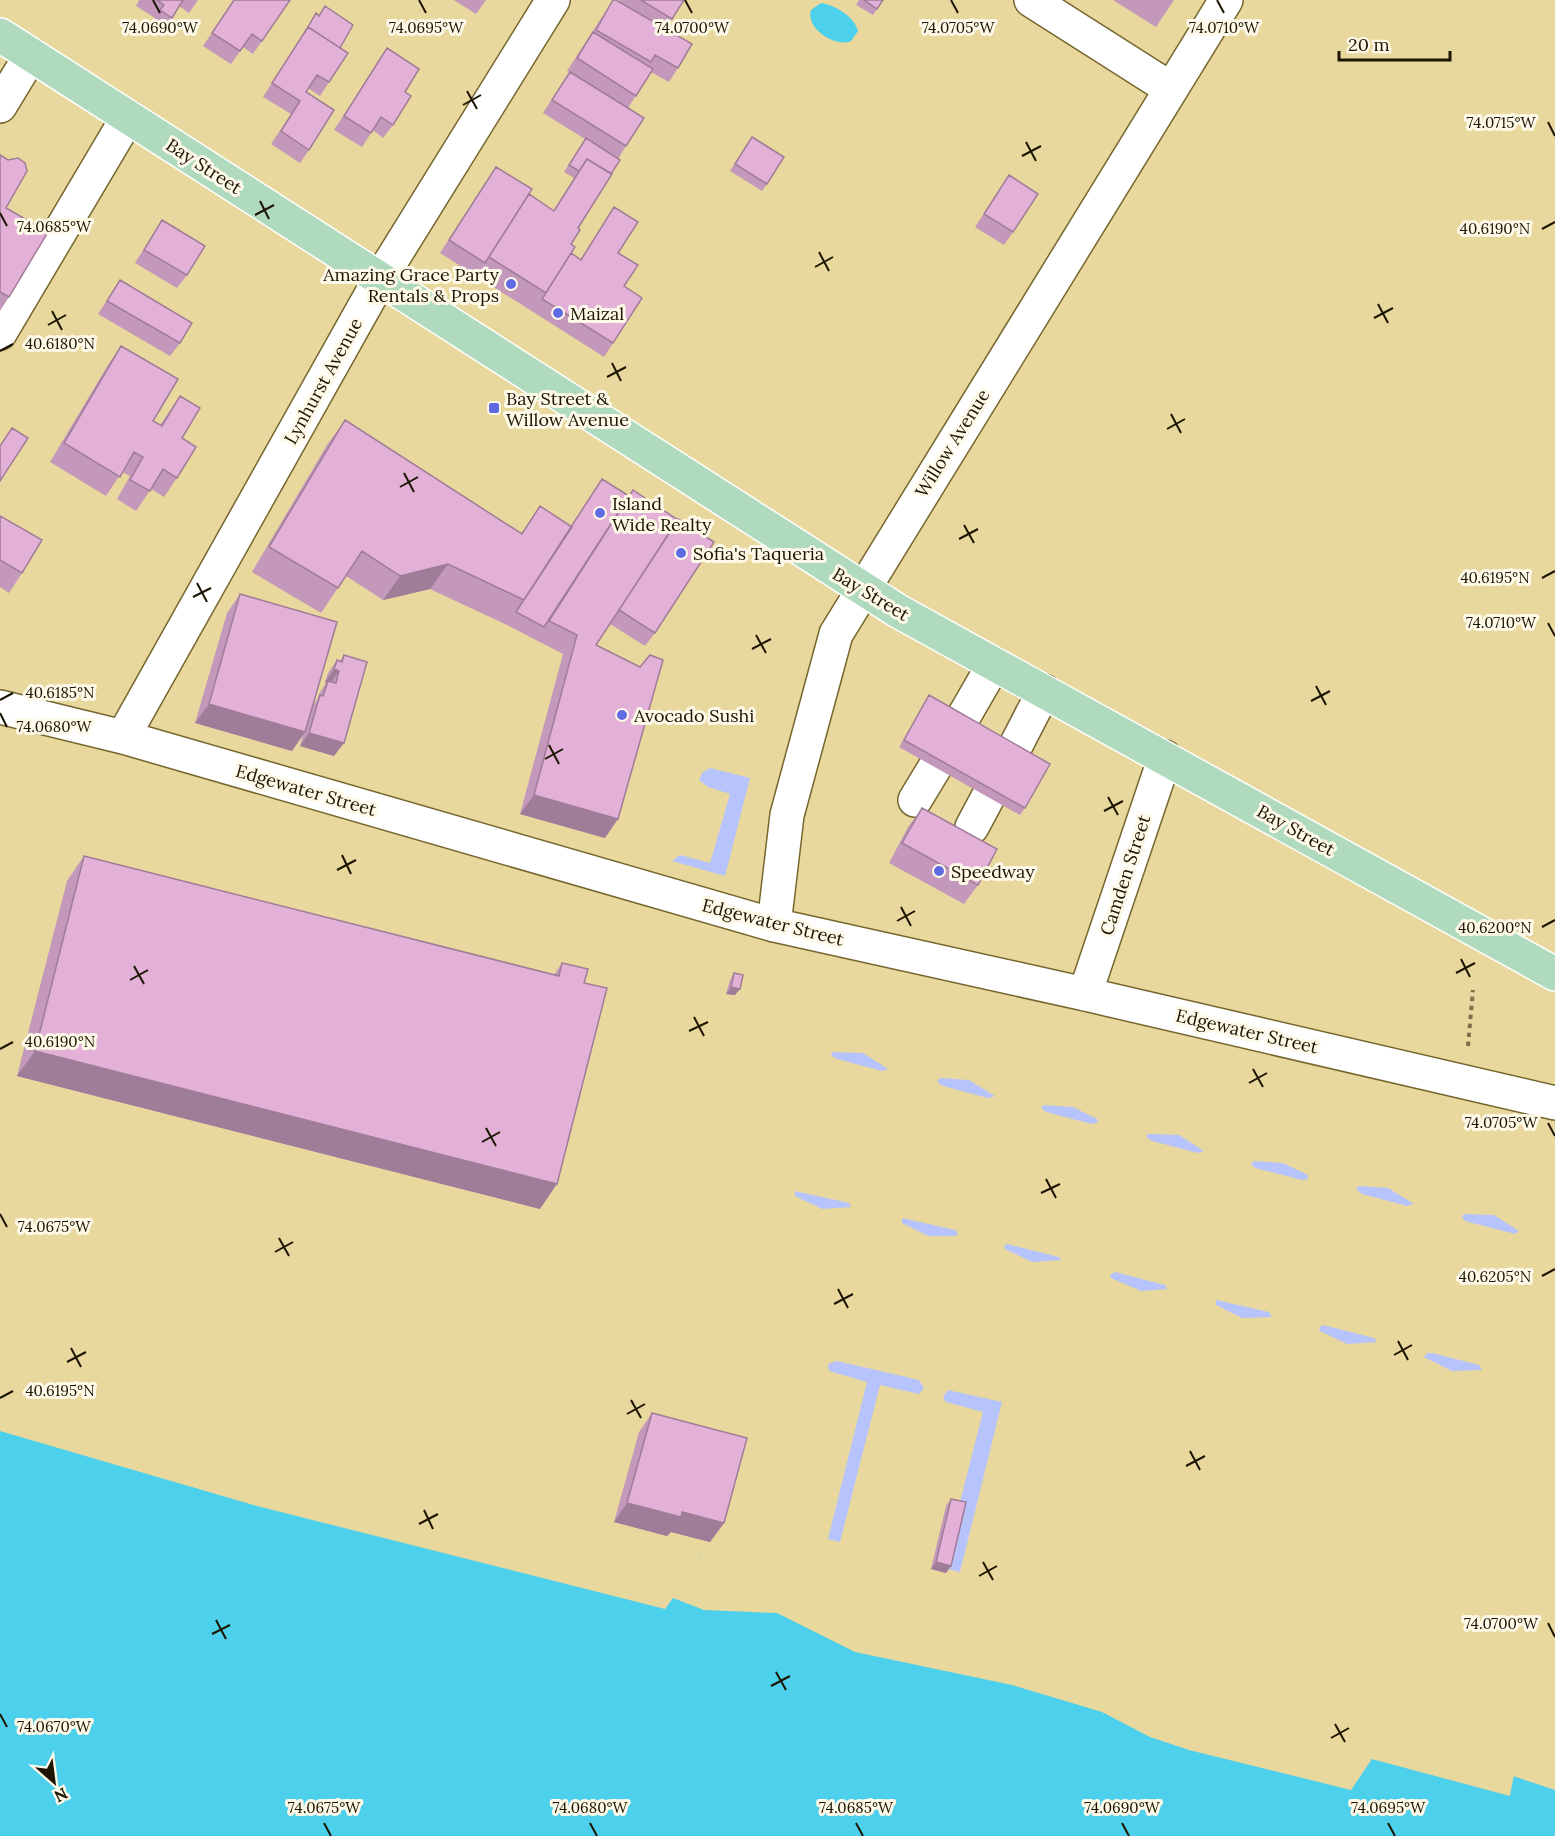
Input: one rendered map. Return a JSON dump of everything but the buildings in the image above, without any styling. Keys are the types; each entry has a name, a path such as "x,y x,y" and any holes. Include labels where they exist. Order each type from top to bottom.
{"main road":[{"name":"Bay Street","path":"0,35 862,588 994,664 1555,974"}],"street":[{"name":"Lynhurst Avenue","path":"123,737 380,279 553,0"},
{"path":"1031,0 1171,89"},
{"name":"Willow Avenue","path":"774,925 787,815 836,634 862,588 1226,0"},
{"path":"0,106 31,55"},
{"path":"0,333 128,117"},
{"path":"960,723 994,664"},
{"path":"1012,751 1044,691"},
{"name":"Edgewater Street","path":"0,707 123,737 774,925 1085,994 1555,1103"},
{"name":"Camden Street","path":"1085,994 1165,757"},
{"path":"915,800 935,767"},
{"path":"972,827 988,796"}],"path":[{"path":"1468,1046 1473,990"}],"shaded area":[{"path":"821,3 838,9 853,21 858,31 851,41 837,42 817,30 810,17 811,10"},
{"path":"710,768 750,778 725,876 672,861 680,855 710,863 730,794 708,787 699,780 702,773"},
{"path":"831,1052 863,1053 888,1069 882,1071 837,1059 832,1056"},
{"path":"940,1078 969,1080 995,1096 988,1098 943,1086 937,1082"},
{"path":"1044,1105 1073,1107 1097,1119 1098,1122 1092,1124 1046,1112 1041,1108"},
{"path":"1147,1134 1179,1135 1204,1151 1198,1153 1152,1141 1147,1138"},
{"path":"1254,1161 1283,1163 1308,1175 1308,1179 1302,1180 1255,1168 1251,1164"},
{"path":"1359,1186 1388,1188 1414,1204 1407,1206 1362,1194 1356,1189"},
{"path":"795,1191 849,1203 851,1207 822,1209 795,1196"},
{"path":"1464,1214 1494,1215 1519,1231 1515,1234 1465,1221 1462,1217"},
{"path":"902,1218 955,1230 958,1233 955,1236 928,1236 902,1223"},
{"path":"1007,1244 1059,1257 1061,1260 1032,1262 1005,1249 1004,1246"},
{"path":"1115,1272 1165,1285 1167,1289 1141,1291 1111,1278 1110,1275"},
{"path":"1216,1300 1269,1312 1272,1317 1242,1318 1216,1305"},
{"path":"1323,1325 1374,1338 1377,1342 1347,1344 1320,1331 1319,1328"},
{"path":"1427,1353 1479,1365 1482,1370 1452,1371 1424,1357"},
{"path":"837,1361 919,1380 924,1388 919,1394 880,1385 840,1542 828,1539 867,1382 829,1371 828,1364"},
{"path":"948,1390 1002,1402 960,1572 943,1568 983,1412 946,1402 943,1397"},
{"path":"0,1408 338,1491 681,1587 702,1555 1237,1723 1509,1795 1513,1776 1555,1790 1555,1836 0,1836"}],"pier":[{"path":"0,1405 339,1488 680,1584 704,1553 1203,1686 1238,1720 1507,1792 1510,1775 1514,1774 1510,1796 1372,1759 1351,1790 1189,1750 1150,1737 1102,1712 1012,1685 855,1652 777,1613 704,1610 673,1598 665,1609 257,1506 0,1431"}],"place":[{"name":"Amazing Grace Party Rentals & Props","path":"511,284"},
{"name":"Maizal","path":"558,313"},
{"name":"Bay Street & Willow Avenue","path":"494,408"},
{"name":"Island Wide Realty","path":"600,513"},
{"name":"Sofia's Taqueria","path":"681,553"},
{"name":"Avocado Sushi","path":"622,715"},
{"name":"Speedway","path":"939,871"}]}
